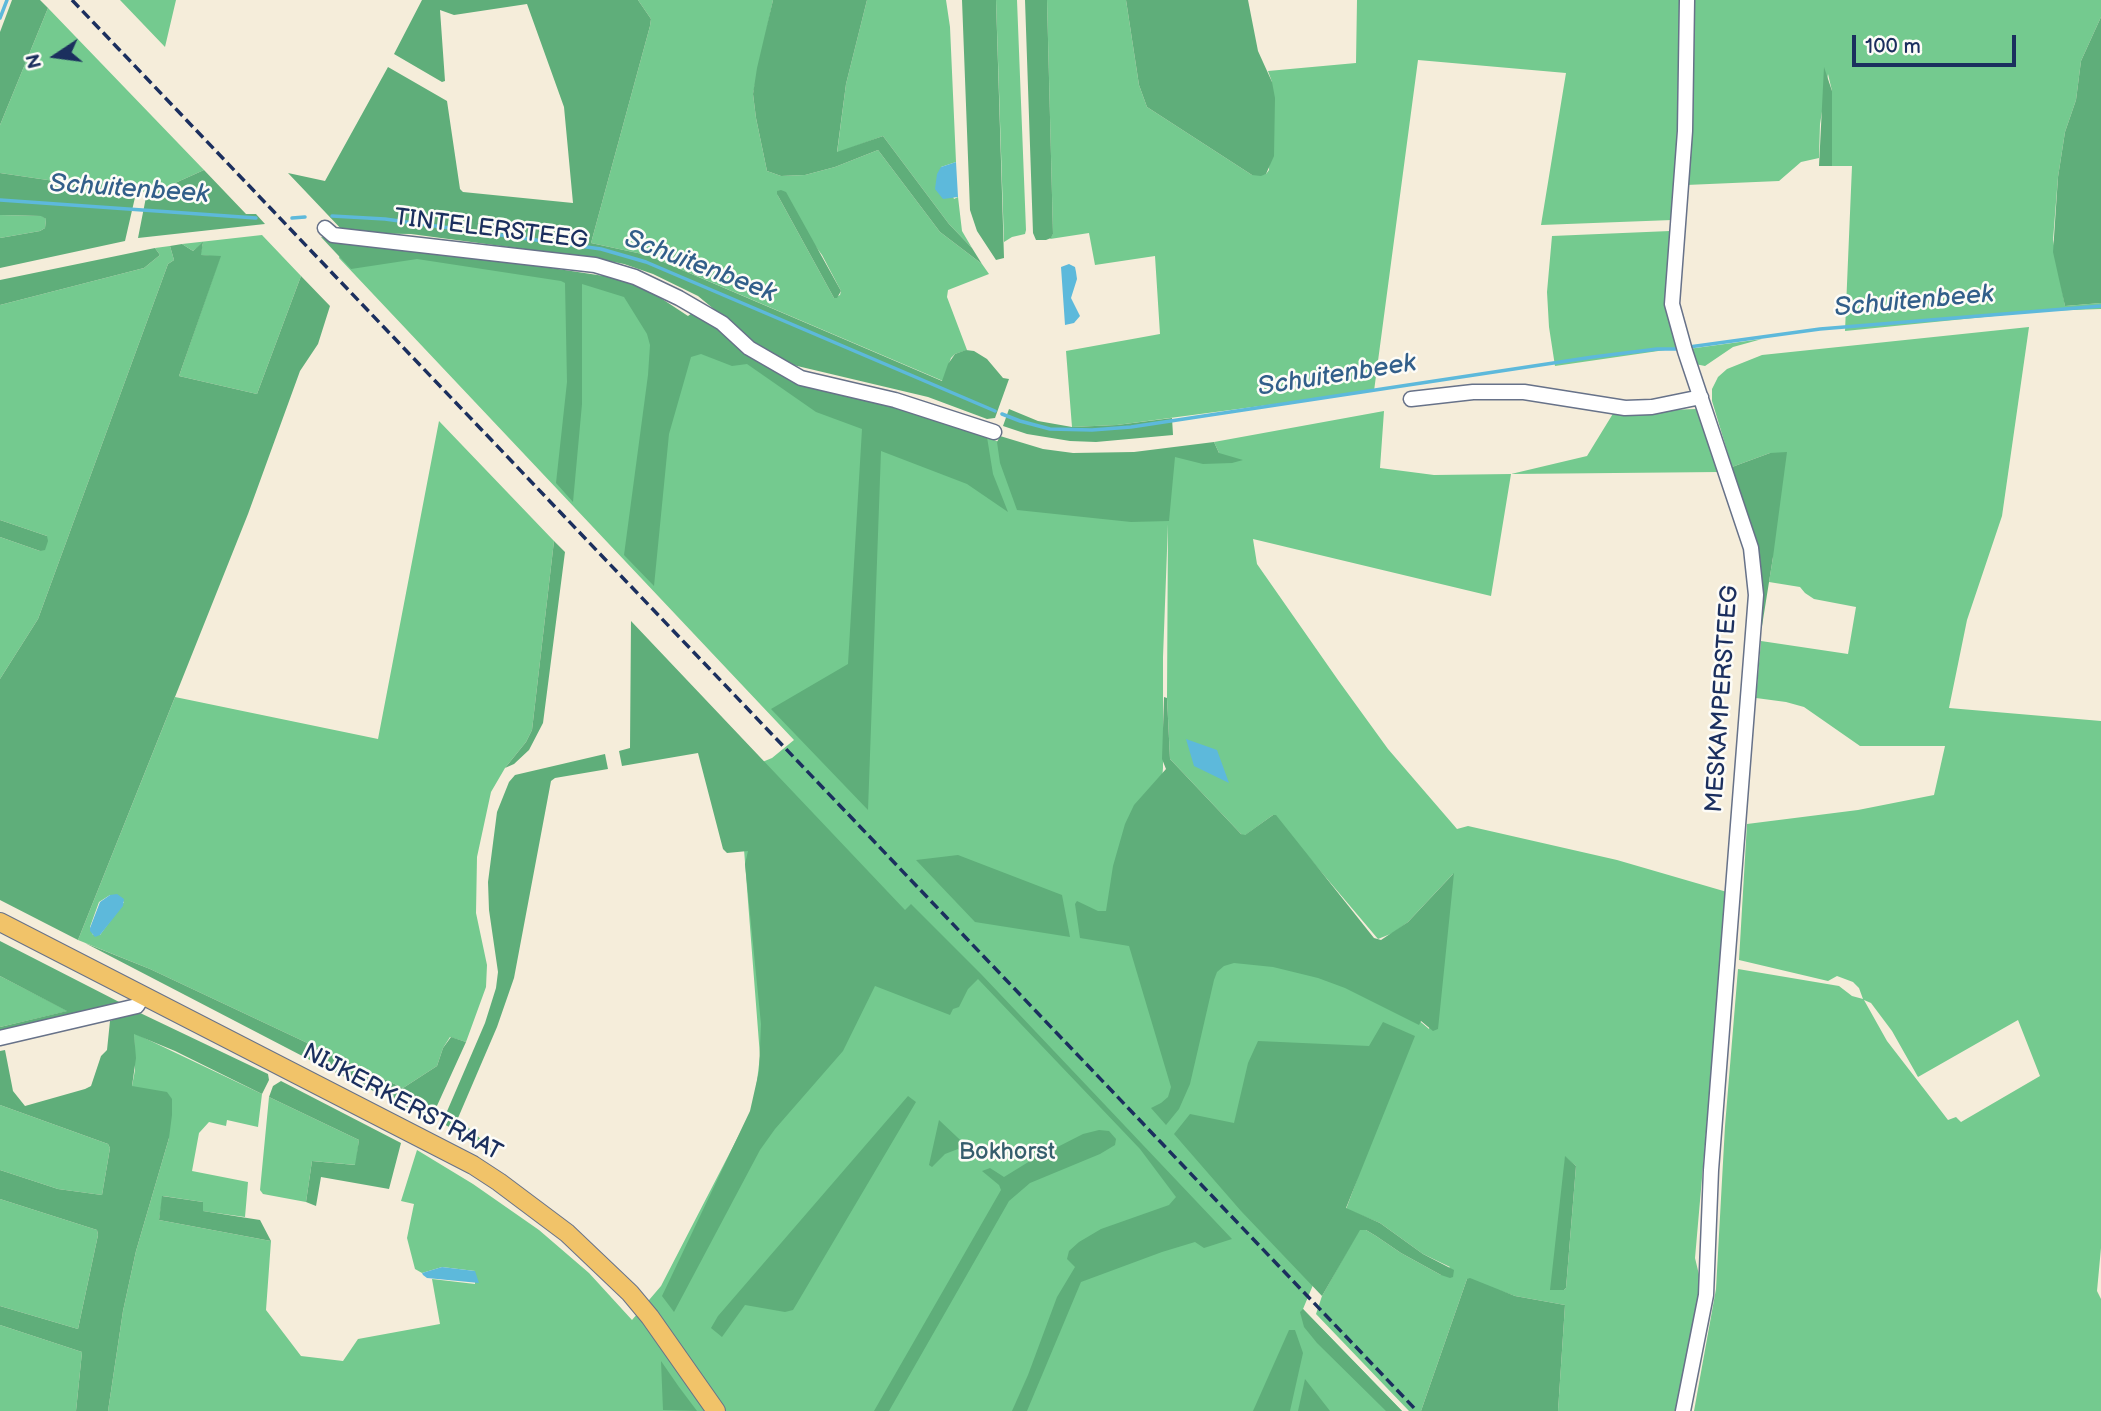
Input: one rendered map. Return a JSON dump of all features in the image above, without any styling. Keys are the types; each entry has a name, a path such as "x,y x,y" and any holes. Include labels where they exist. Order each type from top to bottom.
{"main road":[{"name":"NIJKERKERSTRAAT","path":"0,922 473,1165 499,1182 567,1233 629,1293 650,1317 716,1411"}],"street":[{"name":"MESKAMPERSTEEG","path":"1683,1411 1706,1294 1711,1170 1756,595 1751,548 1672,304 1685,131 1687,0"},
{"name":"TINTELERSTEEG","path":"325,228 333,235 595,265 635,277 722,323 749,348 801,378 895,400 994,432"},
{"path":"1411,399 1472,391 1514,392 1625,408 1652,407 1701,397"},
{"path":"0,1038 137,1006 144,996"}],"green space":[{"path":"12,0 40,0 48,8 0,125 0,32"},
{"path":"120,0 176,0 165,47"},
{"path":"422,0 638,0 651,19 650,26 591,243 647,255 942,381 955,354 966,350 974,351 987,359 1003,378 1009,379 995,418 987,419 928,397 793,365 767,353 698,296 653,274 624,264 411,234 345,233 288,173 325,181 388,67 447,101 460,189 463,192 573,203 564,107 527,4 454,15 440,10 445,81 442,82 394,54"},
{"path":"638,0 773,0 753,94 767,171 781,176 805,175 835,167 878,150 940,232 982,264 989,274 948,290 947,297 967,350 951,358 943,381 647,255 591,243 651,19","holes":["777,194 822,255 841,291 840,295 834,298"]},
{"path":"773,0 867,0 846,84 837,152 883,136 982,264 940,232 878,150 835,167 805,175 781,176 767,171 753,94"},
{"path":"867,0 946,0 950,27 956,162 941,167 954,199 958,197 962,231 972,248 949,224 883,136 837,153 846,84"},
{"path":"962,0 996,0 1004,258 996,260 977,231 970,210"},
{"path":"996,0 1017,0 1026,230 1025,234 1004,242"},
{"path":"1025,0 1047,0 1053,234 1046,240 1036,240 1033,233"},
{"path":"1047,0 1126,0 1139,85 1147,107 1252,175 1266,174 1269,170 1272,82 1268,71 1356,63 1357,0 1680,0 1676,171 1672,220 1541,225 1566,73 1418,60 1374,391 1117,425 1072,427 1066,351 1160,334 1155,256 1095,265 1089,233 1050,239 1053,234"},
{"path":"1126,0 1248,0 1258,51 1272,82 1275,98 1274,156 1266,174 1252,175 1147,107 1139,85"},
{"path":"1690,0 2101,0 2101,17 2081,61 2076,100 2065,132 2053,240 2065,306 2101,303 2101,309 2044,311 1845,331 1852,166 1832,166 1832,91 1828,74 1820,124 1819,158 1801,162 1779,181 1686,185"},
{"path":"48,8 204,170 164,188 136,193 0,173 0,125"},
{"path":"2101,17 2101,303 2065,306 2053,252 2058,177 2065,132 2076,100 2081,61"},
{"path":"1824,67 1832,91 1832,166 1819,166"},
{"path":"204,170 246,214 256,214 265,224 138,238 147,192 164,188"},
{"path":"0,173 136,193 125,241 0,268 0,238 40,231 45,228 46,219 41,216 0,215"},
{"path":"777,191 786,192 841,291 837,298 834,298 777,194"},
{"path":"0,215 42,216 46,219 45,228 0,238"},
{"path":"1670,231 1668,269 1679,348 1555,366 1547,292 1552,236"},
{"path":"262,235 301,276 257,394 179,376 220,257 200,255 203,243 193,251 182,244"},
{"path":"321,237 388,243 617,278 647,289 688,316 692,313 721,330 757,361 791,377 986,431 993,474 1008,512 967,484 881,451 868,810 771,709 848,664 862,429 816,412 747,364 732,366 701,354 691,357 669,434 654,586 624,555 650,345 647,334 624,297 582,284 582,404 573,502 556,483 567,382 565,283 417,259 351,269"},
{"path":"203,242 201,255 221,256 179,376 257,394 301,276 330,306 318,344 300,371 248,514 78,940 0,900 0,679 38,619 168,264 174,260 170,246 182,244 193,251"},
{"name":"Bokhorst","path":"344,242 617,280 746,359 962,426 1031,456 1219,453 1214,442 1384,411 1380,468 1434,475 1511,474 1491,596 1253,539 1257,564 1388,749 1457,829 1468,826 1617,860 1727,892 1695,1258 1701,1283 1697,1320 1679,1411 1558,1411 1565,1305 1515,1296 1467,1279 1421,1411 1409,1411 1316,1314 1322,1296 1359,1230 1366,1230 1441,1275 1450,1267 1423,1254 1380,1223 1346,1209 1358,1177 1303,1309 1402,1411 108,1411 123,1311 136,1251 169,1138 132,1086 135,1070 134,1033 262,1094 258,1127 227,1120 226,1126 209,1122 199,1133 192,1171 248,1182 245,1217 202,1211 203,1202 163,1196 159,1220 271,1241 266,1310 301,1356 343,1361 358,1339 440,1324 432,1279 475,1284 475,1271 442,1267 422,1273 415,1269 407,1238 414,1204 401,1201 417,1150 473,1184 539,1230 589,1273 632,1320 661,1286 754,1106 760,1056 738,772 772,758 794,740 339,258","holes":["1168,524 1167,698 1170,759 1244,836 1273,815 1378,939 1393,933 1408,922 1453,874 1429,1029 1367,976 1149,938 1163,768 1163,657","1565,1157 1576,1166 1564,1290"]},
{"path":"170,246 174,260 168,264 38,619 0,679 0,537 40,551 47,536 0,520 0,305 144,268 160,255 155,248"},
{"path":"155,248 160,255 144,268 0,305 0,280"},
{"path":"2029,327 2002,516 1967,620 1949,708 2101,721 2101,1248 2097,1291 2101,1299 2101,1411 1694,1411 1716,1289 1725,1126 1738,969 1839,986 1852,996 1863,999 1859,988 1853,982 1837,976 1828,981 1739,960 1747,824 1858,810 1934,795 1945,746 1860,746 1804,707 1756,698 1761,641 1848,654 1856,607 1814,599 1800,587 1769,582 1773,557 1770,453 1732,467 1712,401 1712,389 1718,377 1727,369 1762,355","holes":["1864,1000 1871,1003 1892,1031 1918,1077 2018,1020 2040,1076 1961,1122 1956,1117 1948,1120 1887,1041"]},
{"path":"1762,339 1733,347 1705,366 1695,364 1688,349"},
{"path":"1009,409 1038,421 1072,427 1172,418 1173,435 1096,442 1070,441 1027,434 1003,426"},
{"path":"1696,409 1719,472 1511,474 1587,456 1614,412"},
{"path":"439,421 554,541 532,730 491,792 477,857 476,913 487,965 486,987 466,1042 450,1037 437,1066 403,1088 150,969 78,940 175,697 378,739","holes":["110,895 124,902 100,935 93,935 90,927 99,902"]},
{"path":"1000,436 1043,449 1073,453 1134,452 1214,442 1219,453 1243,460 1203,464 1175,457 1169,521 1131,522 1017,510 1000,463 997,442"},
{"path":"1787,452 1762,626 1761,578 1754,538 1732,467 1770,453"},
{"path":"0,520 47,536 45,550 40,551 0,537"},
{"path":"554,541 565,552 543,723 529,750 514,764 505,768 532,730"},
{"path":"631,621 905,910 911,904 981,974 1232,1239 1204,1248 1195,1242 1081,1282 1027,1411 1012,1411 1057,1297 1075,1267 1067,1259 1069,1251 1101,1229 1169,1205 1176,1197 1140,1149 978,979 968,989 959,1007 953,1009 950,1015 875,986 843,1051 760,1150 674,1312 662,1296 750,1111 759,1071 761,1024 745,864 748,851 727,853 723,849 698,753 622,766 619,751 630,748"},
{"path":"1164,697 1167,698 1170,759 1241,834 1245,835 1276,815 1374,938 1381,940 1408,922 1454,873 1438,1029 1433,1031 1421,1021 1419,1025 1345,988 1318,978 1273,967 1234,963 1217,972 1190,1084 1179,1109 1166,1125 1151,1108 1168,1097 1171,1087 1129,946 1080,938 1075,904 1077,901 1098,911 1106,911 1113,866 1125,824 1134,805 1166,769 1162,759"},
{"path":"605,754 608,769 555,778 551,781 514,978 497,1027 458,1118 497,1154 442,1123 485,1023 496,988 498,972 488,882 497,812 509,782 515,775"},
{"path":"958,855 1062,895 1070,937 975,922 916,860"},
{"path":"0,941 127,1006 0,1037 0,1027 67,1011 0,976"},
{"path":"85,943 150,969 403,1088 437,1066 443,1048 451,1037 466,1042 431,1119 310,1060"},
{"path":"0,976 68,1011 0,1027"},
{"path":"136,1011 268,1074 269,1080 262,1094 134,1034 136,1058 132,1086 167,1092 172,1099 169,1138 136,1251 123,1311 108,1411 76,1411 82,1352 0,1325 0,1306 78,1329 97,1230 0,1199 0,1170 58,1189 102,1195 110,1148 108,1144 0,1105 0,1051 5,1050 13,1091 25,1106 85,1089 91,1086 101,1056 107,1050 110,1021"},
{"path":"1383,1022 1415,1036 1346,1208 1380,1223 1423,1254 1454,1270 1453,1277 1441,1275 1366,1230 1360,1230 1322,1296 1241,1211 1174,1134 1190,1114 1234,1123 1248,1063 1258,1041 1369,1046"},
{"path":"281,1081 401,1143 389,1189 321,1177 316,1206 306,1202 312,1161 355,1165 359,1140 269,1097 273,1086"},
{"path":"908,1096 916,1102 793,1310 785,1312 745,1305 722,1337 711,1328 718,1316"},
{"path":"269,1097 359,1140 356,1165 312,1161 306,1202 263,1194 260,1190"},
{"path":"0,1105 108,1144 110,1148 102,1195 58,1189 0,1170"},
{"path":"939,1120 974,1153 973,1158 967,1158 958,1149 945,1154 932,1167 929,1165"},
{"path":"1099,1130 1109,1131 1116,1139 1115,1145 1030,1183 1009,1201 889,1411 874,1411 1001,1190 999,1185 982,1171 990,1168 1004,1177 1083,1134"},
{"path":"1565,1156 1576,1166 1566,1288 1550,1290"},
{"path":"162,1196 203,1202 203,1211 260,1220 271,1241 159,1220"},
{"path":"0,1199 97,1230 78,1329 0,1306"},
{"path":"1467,1279 1515,1296 1565,1305 1558,1411 1421,1411"},
{"path":"1303,1309 1402,1411 1386,1411 1317,1343 1304,1327 1300,1312"},
{"path":"0,1325 82,1352 76,1411 0,1411"},
{"path":"1289,1330 1295,1330 1303,1353 1290,1411 1253,1411"},
{"path":"661,1361 679,1387 697,1411 663,1410"},
{"path":"1305,1379 1330,1411 1298,1411"}],"water":[{"path":"956,162 958,197 943,199 935,189 937,174 941,167"},
{"path":"1069,264 1075,267 1077,279 1071,298 1080,316 1074,323 1065,325 1061,267"},
{"path":"1186,739 1217,750 1229,783 1194,766"},
{"path":"117,894 124,899 123,906 100,935 95,937 90,928 100,902"},
{"path":"442,1267 475,1271 479,1283 427,1278 422,1273"}],"waterway":[{"path":"0,18 7,0"},
{"name":"Schuitenbeek","path":"0,200 256,218"},
{"name":"Schuitenbeek","path":"332,216 385,219 601,249 646,262 995,411"},
{"name":"Schuitenbeek","path":"292,218 305,217"},
{"name":"Schuitenbeek","path":"1689,347 1820,329 2101,306"},
{"name":"Schuitenbeek","path":"1002,414 1050,429 1131,427 1593,357 1679,349"}],"railway":[{"path":"72,0 1417,1411"}]}
